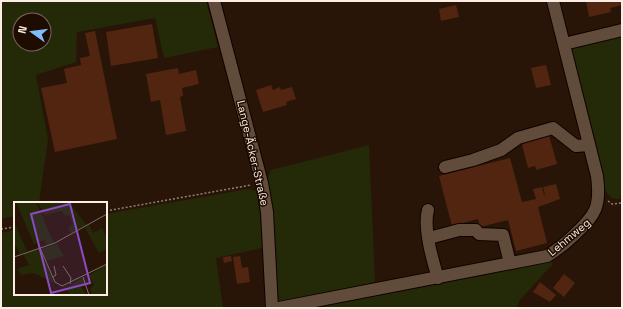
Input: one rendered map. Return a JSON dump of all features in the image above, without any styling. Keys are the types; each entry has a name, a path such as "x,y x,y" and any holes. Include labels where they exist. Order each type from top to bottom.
{"street":[{"name":"Lange-Äcker-Straße","path":"214,1 262,183 267,212 272,308"},
{"name":"Lehmweg","path":"279,308 547,256 555,252 594,215 600,194 553,1"},
{"path":"564,44 622,30"},
{"path":"445,167 501,150 518,138 553,128 576,146 589,145"},
{"path":"428,210 426,217 429,238 438,278"},
{"path":"429,238 459,230 476,230 479,234 503,235 510,263"}],"path":[{"path":"107,211 262,183"},
{"path":"600,194 612,204 622,203"},
{"path":"1,229 14,227"}],"green space":[{"path":"1,1 206,1 218,47 164,58 155,18 77,32 76,62 36,75 48,139 39,202 14,202 14,216 1,219"},
{"path":"622,34 622,198 615,199 608,194 603,185 571,47"},
{"path":"369,145 375,282 279,302 275,294 267,180 271,170"},
{"path":"248,189 256,191 259,199 262,248 216,258 223,308 1,308 1,233 14,230 14,295 107,295 107,214"},
{"path":"552,258 552,265 520,300 516,308 298,308"}],"building":[{"path":"586,1 622,1 622,5 610,8 611,12 589,17"},
{"path":"456,5 459,17 441,21 439,9"},
{"path":"152,24 158,58 111,66 106,32"},
{"path":"95,31 117,139 55,152 41,88 67,83 64,69 81,65 80,58 90,56 85,33"},
{"path":"546,65 551,85 536,88 531,68"},
{"path":"178,68 179,74 196,70 199,84 182,88 183,96 180,97 186,131 166,135 160,100 151,102 146,74"},
{"path":"271,85 273,90 280,87 281,90 292,87 296,99 286,102 287,105 263,112 256,90"},
{"path":"548,132 557,164 536,170 535,166 528,168 521,140"},
{"path":"510,158 522,202 536,199 533,189 542,187 545,195 543,187 556,184 560,199 538,207 547,243 516,251 508,220 480,227 478,219 452,226 439,176"},
{"path":"231,256 232,261 224,263 223,257"},
{"path":"240,256 242,268 248,267 250,282 237,284 233,257"},
{"path":"564,274 575,283 564,297 553,288"},
{"path":"540,282 556,295 550,302 533,292"}]}
